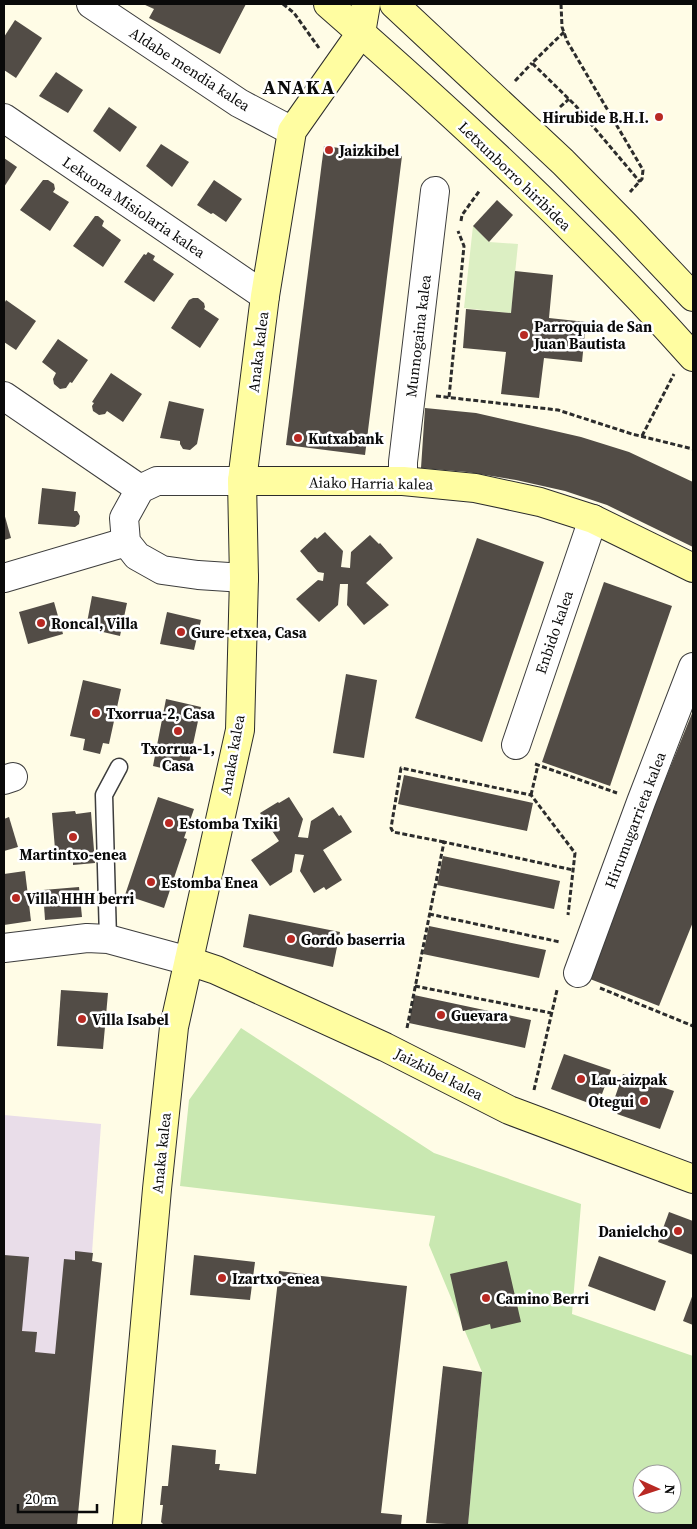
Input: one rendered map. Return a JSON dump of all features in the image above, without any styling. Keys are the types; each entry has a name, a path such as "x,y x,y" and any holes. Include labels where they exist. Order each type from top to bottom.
{"street":[{"name":"Aldabe mendia kalea","path":"91,4 240,103 292,131"},
{"name":"Letxunborro hiribidea","path":"328,4 470,132 589,246 686,361"},
{"path":"361,33 366,4"},
{"path":"394,4 563,162 693,298"},
{"name":"Anaka kalea","path":"127,1525 156,1188 174,1027 240,730 244,578 242,482 265,296 292,131 361,33"},
{"name":"Lekuona Misiolaria kalea","path":"4,118 265,296"},
{"name":"Munnogaina kalea","path":"403,481 411,394 435,191"},
{"path":"4,396 140,489"},
{"path":"242,482 157,481 140,489 125,530 137,556 162,570 244,578"},
{"name":"Aiako Harria kalea","path":"242,482 403,481 476,488 540,502 593,518 693,568"},
{"name":"Enbido kalea","path":"516,745 593,518"},
{"path":"4,578 125,530"},
{"name":"Hirumugarrieta kalea","path":"574,983 693,667"},
{"path":"4,948 87,938 108,939 189,961"},
{"name":"Jaizkibel kalea","path":"189,961 216,970 385,1047 509,1110 693,1179"}],"lane":[{"path":"108,939 104,795 119,767"}],"path":[{"path":"284,4 294,13 335,69"},
{"path":"562,4 564,32 567,41 643,170"},
{"path":"515,82 564,32"},
{"path":"532,63 569,99 640,182"},
{"path":"560,107 569,99"},
{"path":"460,222 462,215 480,190"},
{"path":"449,397 464,246 458,229"},
{"path":"642,436 686,361"},
{"path":"411,394 558,410 642,436 693,449"},
{"path":"531,795 538,765 620,794"},
{"path":"568,916 575,853 531,795 401,768 391,828 394,832 573,870"},
{"path":"406,1034 444,842"},
{"path":"429,914 565,944"},
{"path":"556,990 574,983 693,1026"},
{"path":"556,990 574,983"},
{"path":"415,986 551,1013"},
{"path":"527,1117 556,990"}],"shaded area":[{"path":"4,1115 101,1124 73,1525 4,1525"}],"green space":[{"path":"473,226 489,242 518,244 511,313 464,308"},
{"path":"241,1028 434,1153 581,1204 572,1314 693,1356 693,1525 468,1525 482,1372 429,1245 435,1216 180,1186 189,1100"}],"building":[{"path":"143,4 246,4 220,54 149,18 154,9"},
{"path":"15,20 42,38 16,78 4,70 4,37"},
{"path":"56,72 83,90 68,113 39,96"},
{"path":"109,107 137,127 120,152 93,131"},
{"path":"161,144 189,162 172,187 146,166"},
{"path":"324,146 402,156 365,455 286,445"},
{"path":"4,158 17,167 4,187"},
{"path":"43,180 48,180 54,184 55,189 53,192 69,202 50,231 20,210"},
{"path":"214,180 242,199 226,222 197,205"},
{"path":"497,200 513,215 489,242 473,226"},
{"path":"95,216 104,221 102,226 121,240 103,267 73,246"},
{"path":"148,252 155,256 153,260 174,274 154,302 124,282 144,254 146,255"},
{"name":"Parroquia de San Juan Bautista","path":"515,271 553,275 549,318 586,322 582,362 544,358 539,398 501,394 506,352 463,348 466,309 511,313"},
{"path":"198,298 204,303 204,309 219,319 200,348 171,328 189,300"},
{"path":"6,300 36,321 16,350 4,342 4,304"},
{"path":"58,339 88,360 72,383 70,382 66,388 60,389 54,384 53,379 56,373 42,362"},
{"path":"111,373 142,394 123,422 107,411 105,414 99,415 93,411 92,406 94,403 92,402"},
{"path":"169,401 204,409 197,444 190,450 183,449 180,441 160,438"},
{"path":"425,408 476,413 581,437 629,452 693,482 693,547 607,505 565,491 467,472 421,468"},
{"path":"42,488 76,492 74,511 77,511 80,516 79,524 75,527 38,524"},
{"path":"4,513 11,538 4,540"},
{"path":"325,532 343,551 341,567 350,568 351,552 370,535 393,558 366,583 389,605 364,625 347,605 348,584 340,584 338,605 319,622 296,599 318,580 323,581 324,573 318,572 300,551 315,537 317,539"},
{"path":"477,538 544,562 482,742 415,718"},
{"path":"604,582 672,606 610,786 542,762"},
{"path":"92,596 127,603 120,636 86,628"},
{"name":"Roncal, Villa","path":"54,602 63,634 28,644 19,612"},
{"name":"Gure-etxea, Casa","path":"167,612 201,620 194,650 160,644"},
{"path":"346,674 377,680 364,758 333,753"},
{"name":"Txorrua-2, Casa","path":"83,680 121,689 109,744 103,743 100,754 83,750 85,739 70,736"},
{"name":"Txorrua-1, Casa","path":"166,699 201,707 189,763 172,760 170,770 153,766"},
{"path":"693,711 693,922 659,1006 585,977"},
{"path":"404,775 533,803 527,831 398,804"},
{"path":"158,797 194,809 184,838 187,839 164,908 125,895"},
{"path":"289,797 303,819 298,837 308,838 311,821 333,807 339,816 341,815 352,832 323,850 342,880 326,890 324,887 314,893 300,871 304,855 295,854 292,872 270,886 251,860 279,841 260,813"},
{"name":"Martintxo-enea","path":"75,811 76,814 91,812 95,863 73,865 73,859 56,861 52,813"},
{"path":"9,817 18,847 4,851 4,819"},
{"path":"443,856 560,881 554,909 437,885"},
{"name":"Villa HHH berri","path":"25,871 31,921 4,925 4,874"},
{"path":"79,887 82,917 45,920 43,890"},
{"name":"Gordo baserria","path":"249,914 340,932 333,967 243,947"},
{"path":"429,926 546,950 539,978 423,954"},
{"name":"Villa Isabel","path":"61,990 108,993 103,1049 57,1046"},
{"path":"414,995 531,1020 525,1048 409,1023"},
{"name":"Lau-aizpak","path":"564,1054 611,1070 602,1094 599,1093 594,1105 551,1089"},
{"name":"Otegui","path":"623,1074 674,1091 660,1129 617,1114 621,1103 614,1100"},
{"name":"Danielcho","path":"669,1212 693,1221 693,1255 658,1242"},
{"path":"75,1251 93,1253 92,1261 102,1263 77,1525 4,1525 4,1255 29,1257 22,1331 37,1332 35,1352 55,1354 64,1259 75,1260"},
{"name":"Izartxo-enea","path":"194,1255 255,1262 250,1300 190,1295"},
{"path":"599,1256 666,1281 655,1311 588,1286"},
{"name":"Camino Berri","path":"507,1261 521,1322 491,1329 490,1324 463,1331 450,1274"},
{"path":"279,1271 407,1286 381,1513 402,1515 401,1525 164,1525 161,1522 163,1505 160,1505 162,1486 168,1486 172,1445 216,1450 215,1464 220,1464 219,1470 256,1474"},
{"path":"693,1294 693,1325 683,1321"},
{"path":"443,1366 482,1372 468,1525 426,1523"}],"place":[{"name":"Hirubide B.H.I.","path":"659,117"},
{"name":"Jaizkibel","path":"329,150"},
{"name":"Parroquia de San Juan Bautista","path":"524,335"},
{"name":"Kutxabank","path":"298,438"},
{"name":"Roncal, Villa","path":"41,623"},
{"name":"Gure-etxea, Casa","path":"181,632"},
{"name":"Txorrua-2, Casa","path":"96,713"},
{"name":"Txorrua-1, Casa","path":"178,731"},
{"name":"Estomba Txiki","path":"169,823"},
{"name":"Martintxo-enea","path":"73,837"},
{"name":"Estomba Enea","path":"151,882"},
{"name":"Villa HHH berri","path":"16,898"},
{"name":"Gordo baserria","path":"291,939"},
{"name":"Guevara","path":"441,1015"},
{"name":"Villa Isabel","path":"82,1019"},
{"name":"Lau-aizpak","path":"581,1079"},
{"name":"Otegui","path":"644,1101"},
{"name":"Danielcho","path":"678,1231"},
{"name":"Izartxo-enea","path":"222,1278"},
{"name":"Camino Berri","path":"486,1298"}],"district":[{"name":"ANAKA","path":"299,87"}]}
